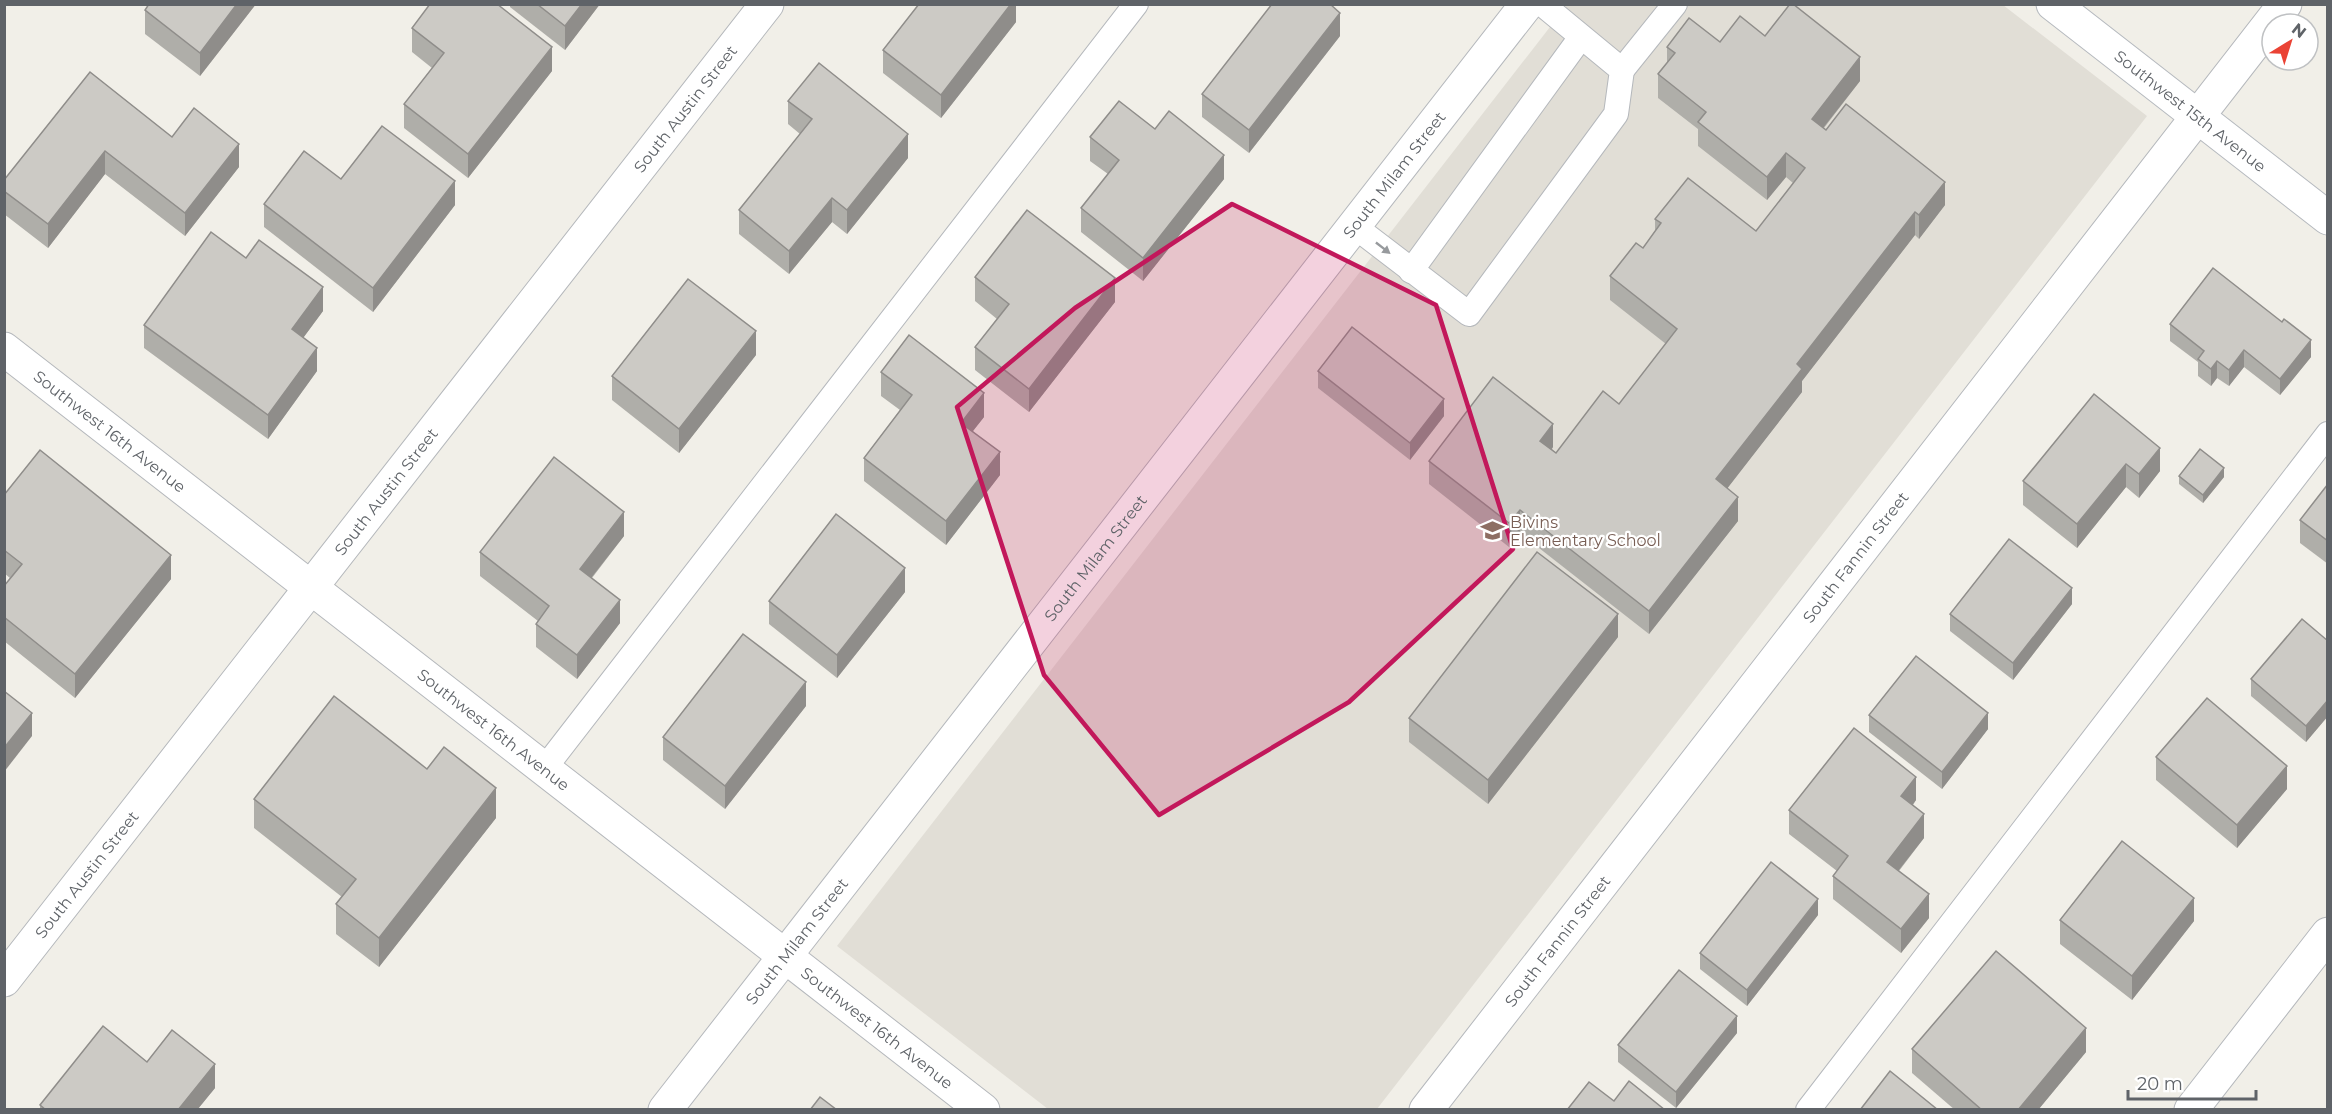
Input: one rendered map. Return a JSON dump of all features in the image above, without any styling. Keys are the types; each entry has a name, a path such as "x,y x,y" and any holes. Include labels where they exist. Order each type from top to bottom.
{"street":[{"name":"South Austin Street","path":"4,980 767,4"},
{"name":"South Milam Street","path":"665,1110 1527,4"},
{"name":"Southwest 15th Avenue","path":"2053,4 2328,218"},
{"name":"South Fannin Street","path":"1426,1110 2285,4"},
{"name":"Southwest 16th Avenue","path":"4,349 983,1110"},
{"path":"2191,1110 2328,933"}],"lane":[{"path":"544,769 1136,4"},
{"path":"1542,4 1622,70"},
{"path":"1354,226 1469,314 1616,114 1622,70 1675,4"},
{"path":"1411,270 1581,37"},
{"path":"1808,1110 2328,434"}],"highlighted area":[{"path":"1232,204 1436,305 1513,549 1349,702 1159,815 1044,675 957,407 1075,308"}],"shaded area":[{"name":"Bivins Elementary School","path":"1567,5 2003,5 2147,116 1377,1109 1048,1109 837,946"}],"building":[{"path":"149,4 237,4 200,53 145,10"},
{"path":"430,4 497,4 552,47 468,154 404,104 444,53 412,28"},
{"path":"537,4 582,4 565,26"},
{"path":"919,4 1011,4 941,95 883,50"},
{"path":"1272,4 1330,4 1340,13 1249,130 1202,94"},
{"path":"1790,4 1793,4 1860,57 1812,119 1826,130 1846,104 1945,182 1919,215 1915,212 1797,364 1802,369 1716,479 1738,497 1649,611 1520,510 1509,523 1429,461 1493,377 1553,424 1540,441 1556,453 1603,391 1619,404 1677,329 1610,276 1636,243 1643,248 1661,223 1655,219 1688,178 1756,231 1805,168 1786,153 1767,177 1698,122 1706,112 1658,74 1675,53 1667,47 1689,18 1720,42 1740,16 1765,36"},
{"path":"819,63 908,134 847,210 832,198 789,251 739,210 812,119 788,101"},
{"path":"90,72 172,137 194,108 239,144 185,213 105,151 48,224 4,191 4,180"},
{"path":"1119,101 1155,129 1169,111 1224,155 1143,258 1081,208 1119,160 1090,137"},
{"path":"382,126 455,181 373,288 264,204 304,151 341,179"},
{"path":"1027,210 1115,278 1029,389 975,347 1009,304 975,277"},
{"path":"211,232 246,258 259,240 323,287 292,329 317,348 268,415 144,325"},
{"path":"2213,268 2282,322 2284,319 2311,340 2280,379 2244,350 2229,370 2217,361 2211,369 2198,359 2204,351 2170,324"},
{"path":"688,279 756,331 679,429 612,376"},
{"path":"1352,327 1444,399 1410,443 1318,371"},
{"path":"909,335 984,393 961,423 1000,452 946,521 864,458 912,395 881,372"},
{"path":"2094,394 2160,448 2139,474 2126,464 2077,524 2023,481"},
{"path":"2200,449 2224,468 2203,495 2179,476"},
{"path":"40,450 171,555 75,674 4,617 4,586 22,564 4,550 4,495"},
{"path":"554,457 624,512 580,569 620,600 577,655 536,624 549,606 480,552"},
{"path":"2328,484 2328,541 2300,520"},
{"path":"836,514 905,568 837,655 769,601"},
{"path":"2009,539 2072,588 2013,663 1950,614"},
{"path":"1537,552 1618,614 1488,780 1409,718"},
{"path":"2302,619 2328,641 2328,700 2306,726 2251,679"},
{"path":"743,634 806,682 725,786 663,737"},
{"path":"1916,656 1988,713 1942,772 1869,715"},
{"path":"4,691 32,713 4,748"},
{"path":"334,696 427,769 444,747 496,788 379,938 336,904 356,879 254,799"},
{"path":"2207,698 2287,766 2237,825 2156,757"},
{"path":"1854,728 1916,777 1901,796 1924,814 1887,862 1929,894 1901,929 1833,876 1848,856 1789,810"},
{"path":"2122,841 2194,898 2132,976 2060,920"},
{"path":"1771,862 1818,899 1747,990 1700,953"},
{"path":"1996,951 2086,1028 2018,1110 1982,1110 1912,1049"},
{"path":"1679,970 1737,1016 1676,1092 1618,1045"},
{"path":"103,1026 147,1062 172,1030 215,1064 178,1110 46,1110 40,1105"},
{"path":"1890,1071 1938,1110 1860,1110"},
{"path":"1629,1081 1665,1110 1567,1110 1589,1082 1614,1101"},
{"path":"820,1097 837,1110 810,1110"}],"place":[{"name":"Bivins Elementary School","path":"1492,531"}]}
